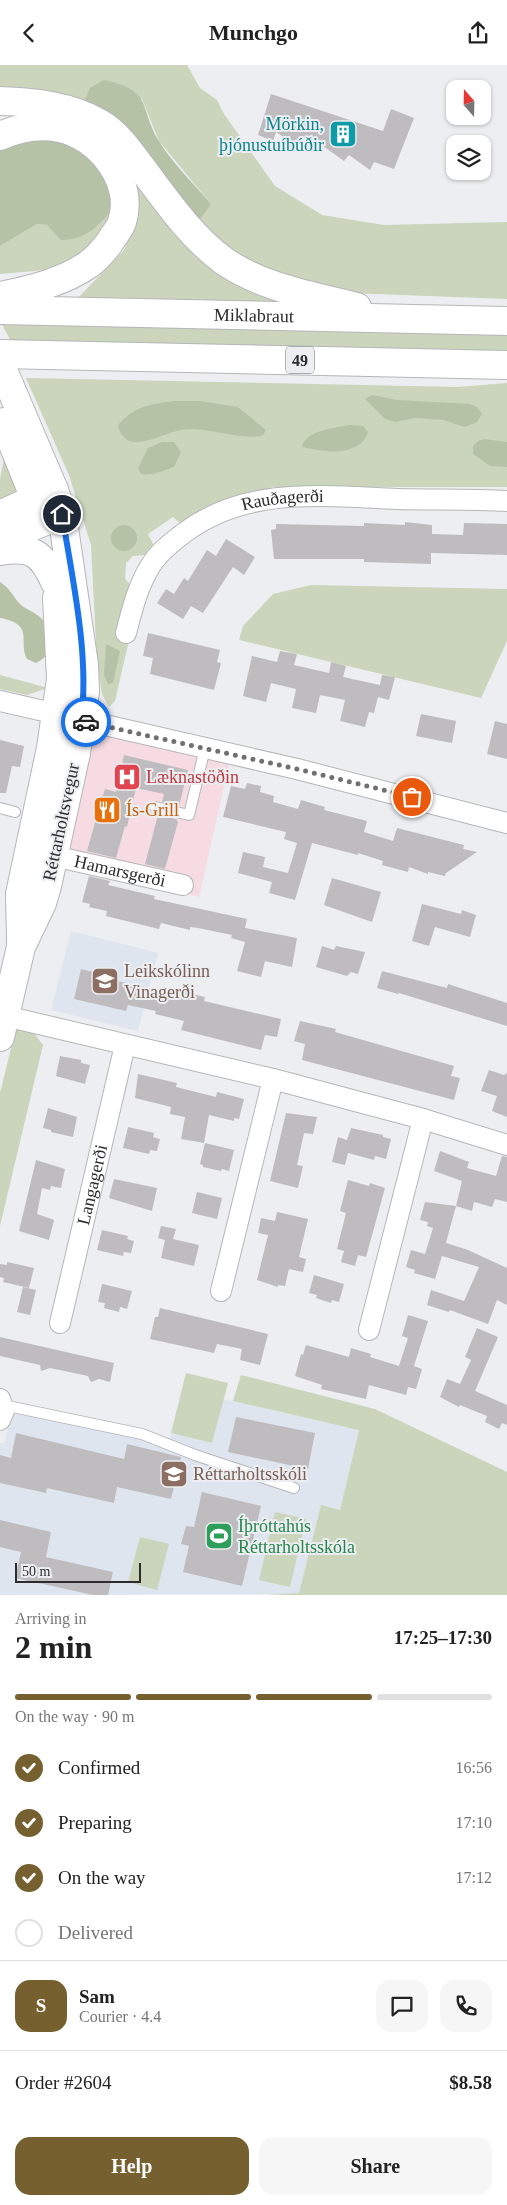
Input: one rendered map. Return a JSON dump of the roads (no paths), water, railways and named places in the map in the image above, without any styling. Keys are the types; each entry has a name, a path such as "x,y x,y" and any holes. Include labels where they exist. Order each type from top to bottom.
{"main road":[{"path":"0,101 48,105 78,113 101,124 120,140 186,224 225,261 253,276 299,292 402,319"},
{"path":"0,131 18,109 48,105"},
{"path":"0,131 32,127 58,127 77,133 91,142 106,156 115,169 122,187 124,203 122,223 101,254 88,265 46,285 0,296"},
{"name":"Miklabraut","path":"0,310 507,321"},
{"name":"49","path":"0,354 507,365"},
{"path":"0,363 8,407 49,505"},
{"path":"0,515 49,505"},
{"path":"0,540 49,505"},
{"name":"Réttarholtsvegur","path":"49,505 60,635 61,679 69,718"},
{"name":"Réttarholtsvegur","path":"2,1027 21,947 20,894 41,853 69,718 85,692 84,665 49,505"},
{"path":"0,551 26,549 39,555 47,564 56,582"}],"street":[{"name":"Rauðagerði","path":"126,633 139,589 151,565 170,544 192,527 218,512 246,503 299,495 507,501"},
{"path":"0,701 393,792 507,823"},
{"name":"Hamarsgerði","path":"41,853 183,885"},
{"path":"2,1027 125,1045 273,1079 423,1119 507,1145"},
{"name":"Langagerði","path":"60,1323 125,1045"},
{"path":"221,1291 273,1079"},
{"path":"369,1330 423,1119"}],"lane":[{"path":"155,807 190,815 205,748"},
{"path":"0,809 15,812"},
{"path":"1,1408 142,1434 195,1455 294,1488"}],"place":[{"name":"Mörkin, þjónustuíbúðir","path":"343,134"},
{"name":"Læknastöðin","path":"127,777"},
{"name":"Ís-Grill","path":"107,810"},
{"name":"Leikskólinn Vinagerði","path":"105,981"},
{"name":"Réttarholtsskóli","path":"174,1474"},
{"name":"Íþróttahús Réttarholtsskóla","path":"219,1536"}]}
